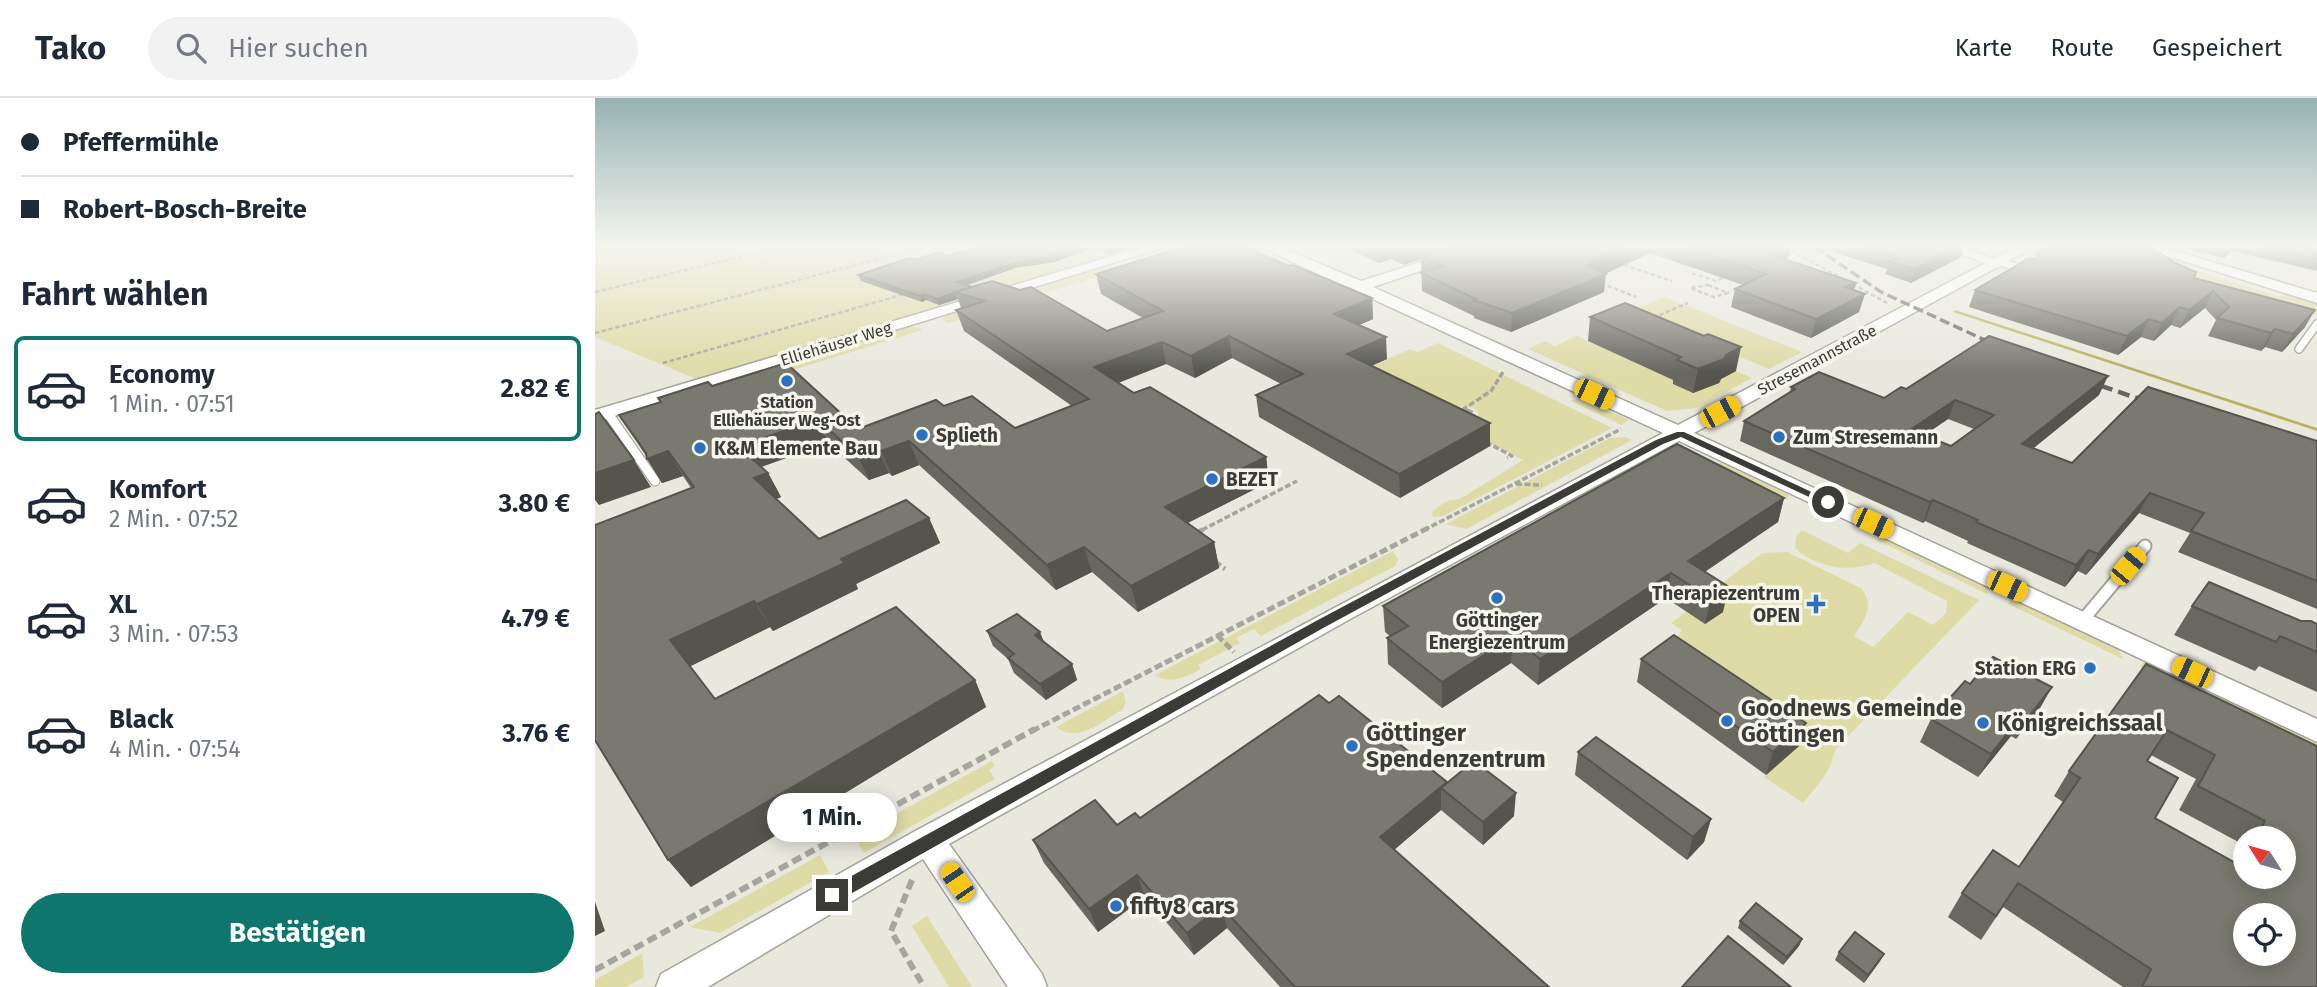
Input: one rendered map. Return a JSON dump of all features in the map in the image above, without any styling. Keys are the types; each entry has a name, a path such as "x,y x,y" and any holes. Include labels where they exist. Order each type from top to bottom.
{"street":[{"name":"Elliehäuser Weg","path":"601,414 1020,288"},
{"path":"1365,288 2317,731"},
{"name":"Stresemannstraße","path":"674,987 928,840 1355,606 1951,288"},
{"path":"2285,288 2317,298"},
{"path":"928,840 1029,987"}],"lane":[{"path":"2299,349 2317,324"},
{"path":"601,414 655,481"},
{"path":"2082,621 2145,546"}],"path":[{"path":"595,333 766,288"},
{"path":"1616,288 1636,297"},
{"path":"1694,288 1717,297 1727,294 1726,290"},
{"path":"1721,288 1735,292"},
{"path":"1861,288 1905,313"},
{"path":"663,363 913,292"},
{"path":"1645,321 1688,303"},
{"path":"1462,410 1471,411 1475,415 1465,419 1455,415 1465,405 1491,391 1503,372"},
{"path":"1457,427 1466,422 1465,419"},
{"path":"595,970 1039,727 1621,429"},
{"path":"1479,439 1512,456 1507,458"},
{"path":"1184,539 1297,481"},
{"path":"1205,554 1225,569"},
{"path":"924,987 891,931 928,840"}],"shaded area":[{"path":"595,288 1004,288 699,380 595,337"},
{"path":"1033,288 1060,288 948,323 942,319 946,315"},
{"path":"2212,288 2254,288 2280,297 2288,294 2317,303 2317,315"},
{"path":"1665,297 1802,352 1769,369 1631,311"},
{"path":"1955,310 2317,428 2317,431 1953,312"},
{"path":"908,326 923,330 751,383 753,374"},
{"path":"1577,336 1677,382 1721,379 1736,371 1752,378 1696,408 1667,411 1528,349 1545,341 1555,346"},
{"path":"1438,343 1612,428 1443,516 1433,517 1432,513 1441,504 1460,499 1523,460 1459,428 1478,418 1478,411 1472,408 1450,410 1434,419 1348,377 1410,349 1418,352"},
{"path":"1581,397 1629,420 1621,425 1571,401"},
{"path":"1626,437 1632,440 1466,529 1446,524 1610,438"},
{"path":"1724,460 1788,491 1788,500 1715,465"},
{"name":"Therapiezentrum OPEN","path":"1802,530 1848,553 1860,543 1979,600 1835,750 1827,772 1803,803 1764,777 1798,745 1670,648 1682,630 1671,623 1763,553 1787,552 1861,588 1868,606 1865,618 1854,636 1873,647 1908,612 1933,625 1946,613 1947,601 1874,563 1843,568 1812,560 1795,548 1796,537"},
{"path":"1884,536 1988,585 1987,594 1877,540"},
{"path":"1393,551 1398,560 1395,566 1261,636 1254,629 1236,638 1240,643 1198,665 1201,669 1173,680 1155,675"},
{"path":"2020,599 2117,646 2123,659 2008,604 2011,600"},
{"path":"2144,662 2317,740 2317,751 2140,667"},
{"path":"1123,691 1126,702 1123,709 1090,729 1073,733 1056,727"},
{"path":"992,761 995,766 989,770 995,779 864,853 854,837"},
{"path":"820,855 829,872 720,933 690,927"},
{"path":"927,916 972,987 949,987 912,926"},
{"path":"642,953 644,977 626,987 595,987 595,980"}],"building":[{"path":"898,288 968,288 937,299 924,294 920,296"},
{"path":"967,288 1034,288 1107,331 1163,311 1122,288 1349,288 1372,298 1334,314 1386,337 1347,354 1490,423 1399,474 1256,395 1303,374 1229,336 1191,356 1162,342 1094,367 1134,393 1150,387 1266,457 1165,507 1214,542 1131,586 1084,547 1047,565 909,441 858,456 817,419 739,447 768,473 754,478 819,539 906,500 929,518 841,559 845,563 670,640 715,699 896,607 975,680 668,860 595,740 595,525 694,487 668,451 647,459 646,453 619,415 661,402 658,398 708,382 712,386 786,363 858,429 936,400 944,406 972,396 1015,428 1089,399 956,310 985,301 955,292"},
{"path":"1454,288 1571,288 1512,313 1474,300 1476,299"},
{"path":"1849,288 1865,294 1816,319 1735,289"},
{"path":"2234,288 2315,310 2293,334 2275,329 2271,333 2217,318 2229,307 2213,291 2189,310 2180,307 2162,323 2149,319 2127,336 1975,290"},
{"path":"1625,303 1704,336 1708,334 1741,347 1726,355 1724,359 1698,369 1677,360 1681,357 1590,317"},
{"path":"1989,336 2108,376 2022,444 2072,463 2148,387 2317,441 2317,581 2191,531 2204,513 2150,493 2098,554 2089,550 2076,565 1976,522 1978,520 1933,500 1930,502 1744,421 1795,389 1791,387 1819,372 1884,398 1901,387 1906,389","holes":["1955,400 1994,415 1951,446 1910,430"]},
{"path":"599,412 634,460 595,473 595,414"},
{"path":"1677,444 1784,498 1688,561 1729,587 1711,599 1671,573 1540,659 1512,637 1442,682 1387,638 1408,626 1383,606"},
{"path":"2209,582 2301,621 2317,624 2317,652 2280,636 2276,642 2192,606"},
{"path":"1017,614 1040,632 1035,635 1072,664 1040,684 1008,658 1014,654 987,631"},
{"path":"1674,635 1806,723 1773,752 1641,659"},
{"name":"Königreichssaal","path":"1993,657 2052,687 2029,716 2024,713 1991,754 1931,719 1965,681 1970,684"},
{"path":"2146,664 2317,746 2317,987 2142,987 2151,969 2018,883 1996,916 1962,893 1993,850 2019,867 2080,778 2069,771","holes":["2167,730 2215,755 2198,786 2265,821 2262,826 2296,826 2296,889 2233,889 2233,861 2155,818 2178,778 2147,761"]},
{"path":"1319,695 1329,703 1339,696 1447,782 1380,837 1549,987 1295,987 1221,906 1187,933 1137,875 1089,909 1033,840 1095,800 1117,825 1135,813 1140,818"},
{"path":"1596,737 1711,819 1693,837 1578,752"},
{"path":"1474,761 1516,793 1483,822 1441,788"},
{"path":"1756,903 1802,939 1787,957 1740,921"},
{"path":"1855,932 1884,954 1868,975 1839,952"},
{"path":"1728,936 1791,987 1682,987"}],"railway":[{"path":"1876,288 2002,348"},
{"path":"2084,380 2157,405"}],"place":[{"name":"Station Elliehäuser Weg-Ost","path":"787,381"},
{"name":"Splieth","path":"922,435"},
{"name":"Zum Stresemann","path":"1779,437"},
{"name":"K&M Elemente Bau","path":"700,448"},
{"name":"BEZET","path":"1212,479"},
{"name":"Göttinger Energiezentrum","path":"1497,598"},
{"name":"Therapiezentrum OPEN","path":"1816,604"},
{"name":"Station ERG","path":"2090,668"},
{"name":"Goodnews Gemeinde Göttingen","path":"1727,721"},
{"name":"Königreichssaal","path":"1983,723"},
{"name":"Göttinger Spendenzentrum","path":"1352,746"},
{"name":"fifty8 cars","path":"1116,906"}],"route":[{"path":"832,895 1321,624 1659,442 1681,434 1828,502"}]}
